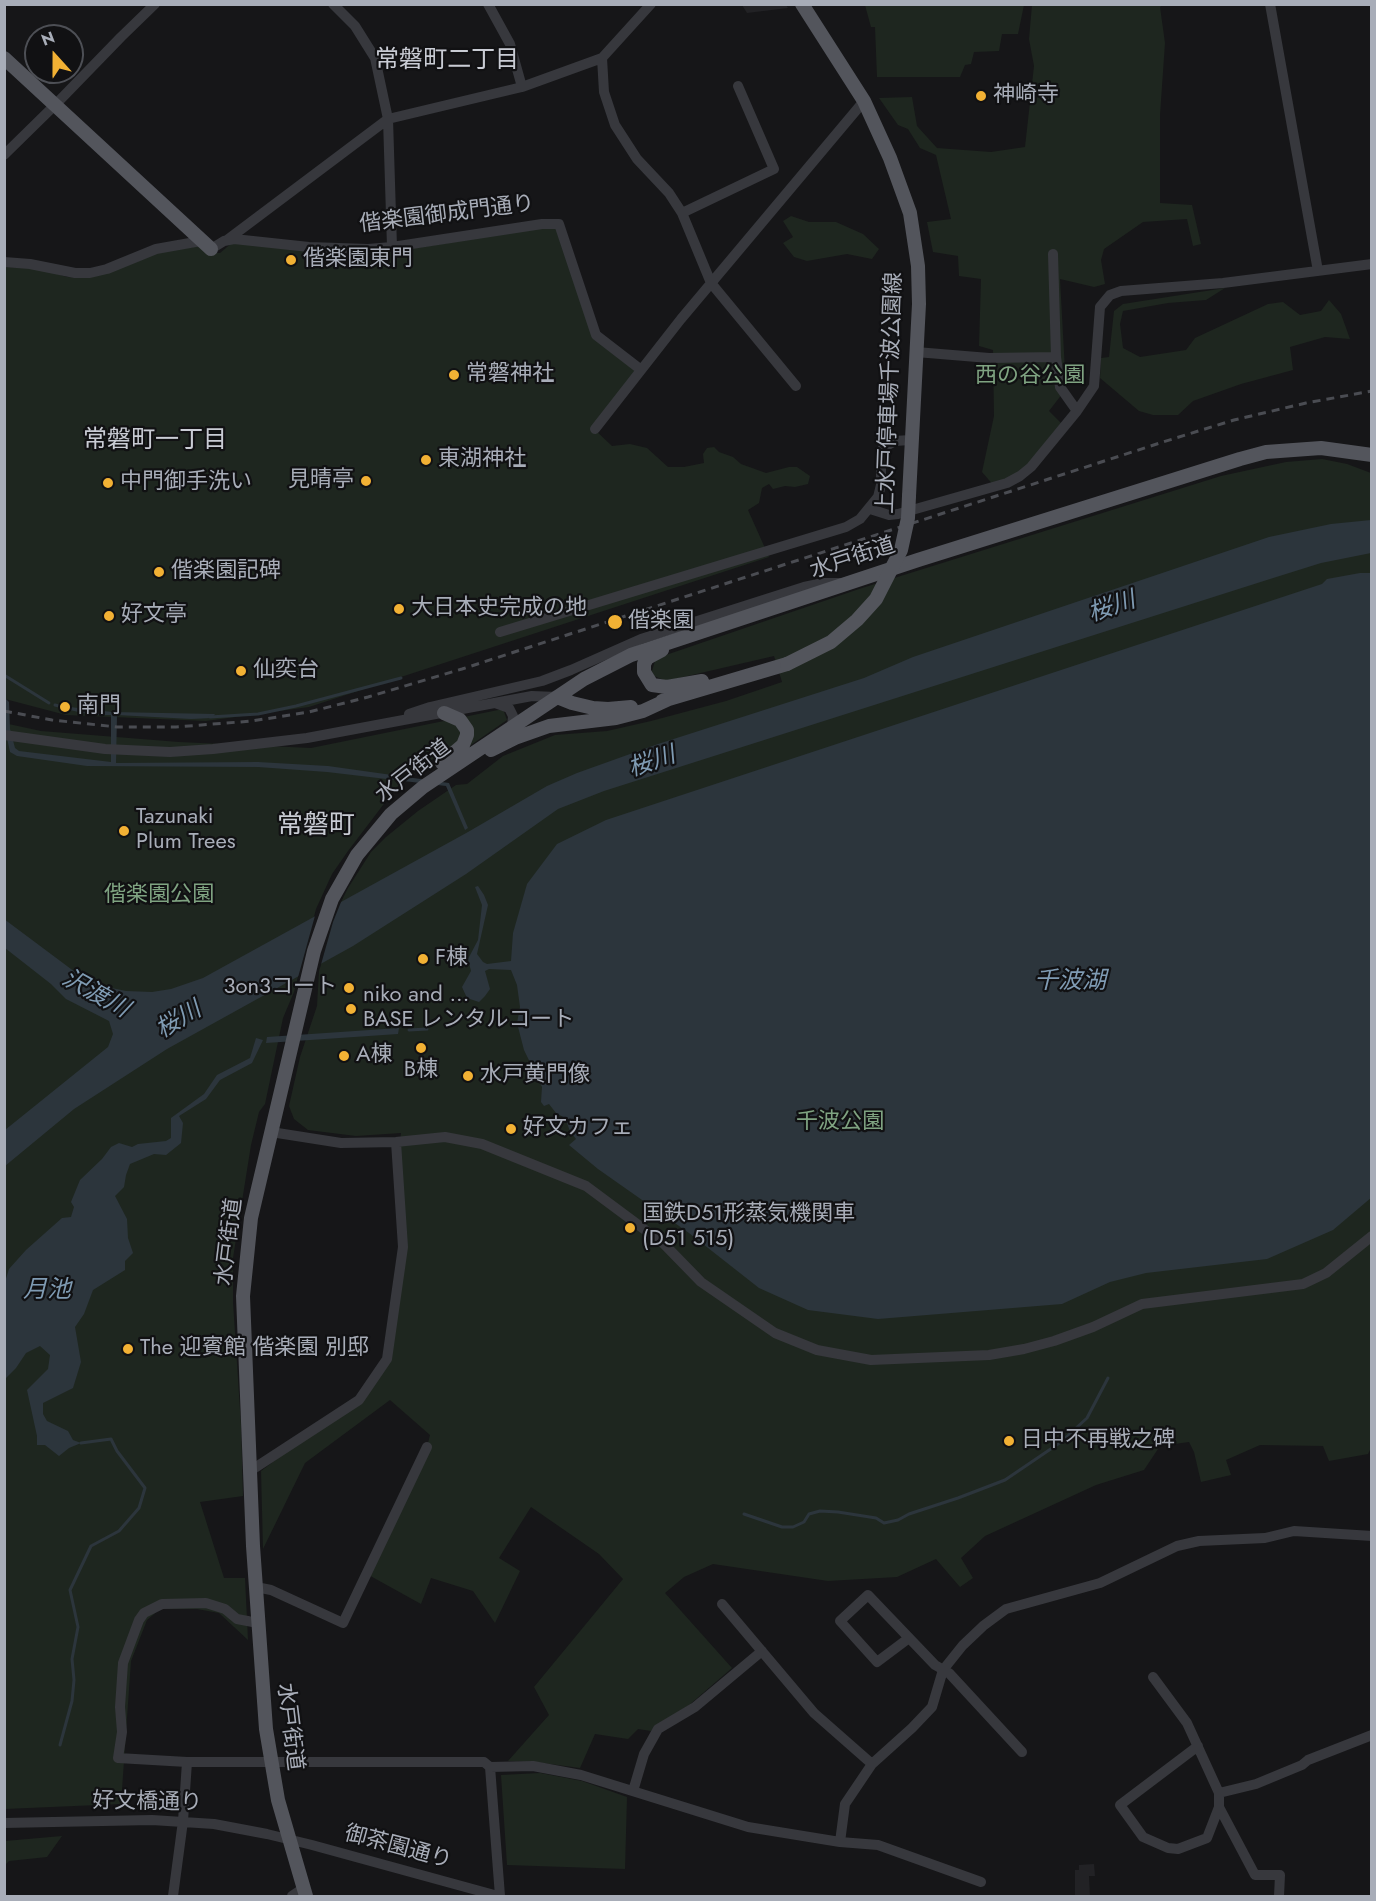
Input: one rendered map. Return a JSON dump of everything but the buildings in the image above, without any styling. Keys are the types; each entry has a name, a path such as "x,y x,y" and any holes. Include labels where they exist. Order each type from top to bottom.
{"main road":[{"name":"上水戸停車場千波公園線","path":"557,697 572,703 608,709 669,699 787,664 831,642 857,620 876,599 901,550 909,496 918,280 910,213 890,158 864,101 802,4"},
{"path":"4,58 206,245"},
{"name":"水戸街道","path":"305,1892 288,1839 270,1761 261,1678 250,1470 244,1286 251,1218 319,932 339,885 357,855 391,813 405,800 557,697 614,663 690,634 845,583 1240,459 1266,452 1322,448 1371,455"},
{"path":"690,634 676,645 647,658 644,664 648,680 652,685 667,687 711,678 729,681"},
{"path":"391,813 416,802 491,750 522,735 564,723 603,720 634,714 669,699"},
{"path":"405,800 416,783 451,757 466,740 466,730 460,720 444,713"}],"street":[{"path":"4,154 155,4"},
{"path":"333,4 356,26 375,58 388,119 393,247"},
{"path":"488,4 510,44 522,87"},
{"path":"224,242 388,119 522,87 602,58 651,4"},
{"path":"1270,4 1318,271"},
{"path":"602,58 604,92 615,125 637,159 669,194 682,213 711,283 796,386"},
{"path":"682,213 774,169 738,86"},
{"path":"595,429 639,375 640,369 864,101"},
{"name":"偕楽園御成門通り","path":"4,262 30,264 75,273 90,273 107,269 156,249 206,245 241,239 309,247 368,249 542,224 559,224 596,335 640,369"},
{"path":"1053,254 1056,357 1060,387 1077,411"},
{"path":"870,508 889,515 898,514 1007,483 1020,476 1077,411 1094,386 1100,307 1110,295 1121,291 1223,283 1371,264"},
{"path":"916,352 989,358 1056,357"},
{"path":"500,632 846,527 861,519 878,497 883,448 895,441 910,440"},
{"path":"377,725 430,707 556,676 641,639 755,602 823,583 845,583"},
{"path":"4,735 105,749 170,752 266,744 532,696 557,697"},
{"path":"492,703 499,703 508,708 513,716 512,727"},
{"path":"271,1132 341,1143 396,1142 445,1137 482,1144 586,1186 664,1244 701,1282 775,1333 817,1350 871,1360 989,1354 1024,1349 1093,1327 1142,1304 1304,1284 1326,1273 1371,1236"},
{"path":"250,1470 359,1400 387,1359 403,1247 396,1142"},
{"path":"256,1587 271,1590 343,1623 426,1447"},
{"path":"840,1842 845,1804 872,1764 932,1707 943,1670 963,1645 1006,1609 1100,1583 1177,1546 1199,1541 1265,1538 1294,1531 1371,1536"},
{"path":"909,1638 876,1662 840,1621 868,1595 935,1665 949,1673 1022,1752"},
{"path":"258,1623 237,1619 225,1609 206,1603 162,1604 153,1607 139,1620 123,1663 120,1707 122,1732 118,1758 187,1762 484,1762 490,1767 533,1767 581,1775 748,1827 840,1842 878,1845 981,1882"},
{"path":"722,1604 814,1713 872,1764"},
{"path":"633,1791 644,1754 658,1730 695,1707 762,1651"},
{"path":"1153,1677 1187,1723 1198,1746 1219,1793 1219,1807 1207,1838 1178,1849 1168,1848 1143,1837 1120,1805 1198,1746"},
{"path":"1219,1793 1256,1784 1371,1735"},
{"path":"173,1896 183,1821 187,1762"},
{"path":"490,1767 499,1896"},
{"path":"1219,1807 1255,1875 1280,1875 1279,1896"},
{"name":"好文橋通り","path":"4,1823 111,1820 183,1821 243,1829 288,1839"},
{"name":"御茶園通り","path":"288,1839 499,1896"},
{"path":"292,1896 305,1892"}],"shaded area":[{"path":"742,5 786,5 788,8 747,13"},
{"path":"1094,1864 1095,1876 1089,1876 1090,1896 1075,1896 1075,1870 1079,1870 1079,1865"}],"green space":[{"path":"865,4 1024,5 1018,34 1002,34 999,51 974,52 971,64 965,65 960,77 877,77 875,27 871,27"},
{"name":"西の谷公園","path":"1032,5 1162,5 1160,7 1165,43 1160,115 1160,203 1192,205 1201,244 1193,246 1187,219 1143,222 1104,249 1101,260 1105,284 1094,287 1060,279 1066,389 1049,411 1064,426 1031,467 995,487 982,472 994,416 993,350 979,346 981,279 959,276 958,256 933,252 927,222 951,219 936,155 920,148 908,129 898,125 879,98 912,97 917,126 937,148 991,152 1025,147 1034,66 1029,39"},
{"path":"791,216 809,222 836,222 863,234 879,249 872,259 847,254 807,261 794,257 783,243 793,237 783,221"},
{"name":"偕楽園","path":"536,229 557,229 595,336 638,370 594,429 612,446 630,444 647,448 668,467 704,463 703,454 707,448 714,447 741,464 766,473 797,467 810,476 808,484 795,487 785,486 773,489 769,484 762,488 759,503 748,510 769,557 309,707 206,721 66,715 5,699 4,267 37,268 67,277 88,278 157,253 199,246 210,253 220,253 233,242 316,252 371,255"},
{"path":"1225,288 1206,300 1168,303 1123,311 1120,324 1123,348 1140,357 1186,350 1195,338 1268,304 1283,302 1300,315 1321,311 1329,300 1341,314 1350,339 1325,337 1290,347 1293,370 1241,384 1193,401 1178,415 1153,415 1139,411 1100,378 1101,358 1109,357 1114,311 1123,304"},
{"name":"千波公園","path":"1322,459 1347,464 1371,473 1372,1446 1368,1454 1329,1461 1323,1446 1260,1445 1226,1460 1231,1475 1201,1482 1194,1452 1189,1442 1160,1446 1144,1470 1096,1485 985,1536 961,1558 973,1578 960,1587 936,1559 897,1577 828,1581 713,1564 684,1577 665,1593 732,1668 688,1706 651,1731 638,1729 628,1739 595,1734 580,1768 508,1761 549,1715 534,1687 623,1579 599,1554 531,1507 499,1558 520,1571 495,1623 473,1591 431,1578 421,1604 365,1573 427,1447 430,1435 390,1400 305,1463 263,1549 261,1471 331,1418 359,1400 387,1359 403,1247 399,1148 401,1133 356,1136 308,1130 294,1119 289,1106 300,1057 317,1006 319,971 325,946 338,908 348,888 371,852 386,837 418,811 456,785 467,784 503,756 555,735 607,731 651,721 726,701 782,682 774,656 666,681 654,676 652,671 655,661 663,656 859,589 1221,476 1286,462"},
{"name":"偕楽園公園","path":"503,709 507,720 458,754 433,759 396,788 348,851 332,874 316,909 294,992 283,1018 265,1104 259,1112 251,1145 233,1258 233,1302 243,1496 200,1502 224,1578 245,1578 248,1640 219,1613 197,1609 160,1609 147,1620 131,1661 121,1804 5,1809 4,723 41,731 179,742 311,748"},
{"path":"540,1773 582,1781 627,1797 625,1869 507,1865 501,1775"},
{"path":"62,1836 47,1857 9,1861 5,1865 5,1841"}],"water":[{"path":"1371,520 1371,553 1321,563 1270,579 604,791 558,809 466,874 353,946 167,1049 74,1109 5,1166 5,1130 108,1047 113,1034 109,1021 66,999 51,984 5,948 4,919 79,975 107,987 126,991 152,992 171,989 203,978 547,786 577,773 658,744 864,678 913,657 1269,537 1331,524"},
{"name":"千波湖","path":"1372,573 1372,1197 1333,1230 1267,1259 1146,1273 1110,1282 1062,1304 878,1319 808,1310 759,1288 689,1233 598,1169 569,1145 576,1139 565,1118 556,1113 549,1104 544,1106 541,1102 542,1087 524,1050 517,1023 520,1007 517,985 511,970 489,969 485,971 490,989 479,1002 467,998 462,987 471,971 468,959 478,940 482,905 475,887 478,886 488,905 477,954 487,964 511,961 513,933 527,884 557,844 606,820 1322,584 1327,579"},
{"path":"4,697 9,702 10,729 15,748 19,751 111,762 111,715 91,715 70,710 70,707 112,712 215,714 212,718 191,719 117,715 116,763 258,762 328,766 449,783 468,828 465,830 446,786 327,772 258,767 87,766 17,756 10,752 5,729"},
{"path":"399,1028 398,1034 266,1043 267,1037"},
{"name":"月池","path":"256,1038 263,1040 252,1063 220,1080 206,1099 179,1116 183,1123 181,1143 166,1155 154,1154 130,1164 124,1187 115,1196 127,1219 128,1238 133,1253 125,1261 125,1270 93,1290 84,1314 75,1327 81,1362 73,1388 43,1403 43,1414 47,1421 68,1431 73,1440 81,1443 69,1448 59,1456 45,1445 37,1445 27,1390 48,1369 50,1355 40,1346 26,1353 5,1379 4,1285 9,1269 26,1250 62,1218 71,1217 74,1207 71,1202 80,1180 111,1147 119,1143 132,1147 171,1138 171,1118 204,1094 217,1075 250,1058"}],"pier":[{"path":"343,897 333,922 320,968 297,981 316,912"}],"waterway":[{"path":"4,675 49,703"},
{"path":"210,717 258,714 401,678"},
{"path":"55,705 71,709"},
{"path":"409,1030 427,1029"},
{"path":"744,1514 782,1527 793,1527 804,1522 809,1514 820,1511 876,1518 884,1523 958,1498 1005,1480 1061,1442 1087,1418 1108,1378"},
{"path":"60,1745 72,1701 74,1680 72,1659 78,1627 70,1590 91,1546 119,1531 139,1508 145,1488 117,1451 111,1439 81,1443"}],"railway":[{"path":"4,711 52,720 117,727 176,727 252,721 309,712 462,669 1234,420 1306,403 1372,391"}],"place":[{"name":"神崎寺","path":"981,96"},
{"name":"偕楽園東門","path":"291,260"},
{"name":"常磐神社","path":"454,375"},
{"name":"東湖神社","path":"426,460"},
{"name":"見晴亭","path":"366,481"},
{"name":"中門御手洗い","path":"108,483"},
{"name":"偕楽園記碑","path":"159,572"},
{"name":"大日本史完成の地","path":"399,609"},
{"name":"好文亭","path":"109,616"},
{"name":"偕楽園","path":"615,622"},
{"name":"仙奕台","path":"241,671"},
{"name":"南門","path":"65,707"},
{"name":"Tazunaki Plum Trees","path":"124,831"},
{"name":"F棟","path":"423,959"},
{"name":"3on3コート","path":"349,988"},
{"name":"niko and ... BASE レンタルコート","path":"351,1009"},
{"name":"B棟","path":"421,1048"},
{"name":"A棟","path":"344,1056"},
{"name":"水戸黄門像","path":"468,1076"},
{"name":"好文カフェ","path":"511,1129"},
{"name":"国鉄D51形蒸気機関車 (D51 515)","path":"630,1228"},
{"name":"The 迎賓館 偕楽園 別邸","path":"128,1349"},
{"name":"日中不再戦之碑","path":"1009,1441"}],"district":[{"name":"常磐町二丁目","path":"447,61"},
{"name":"常磐町一丁目","path":"155,441"},
{"name":"常磐町","path":"316,827"}],"water label":[{"name":"桜川","path":"1112,608"},
{"name":"桜川","path":"652,763"},
{"name":"沢渡川","path":"95,995"},
{"name":"桜川","path":"179,1021"}]}
